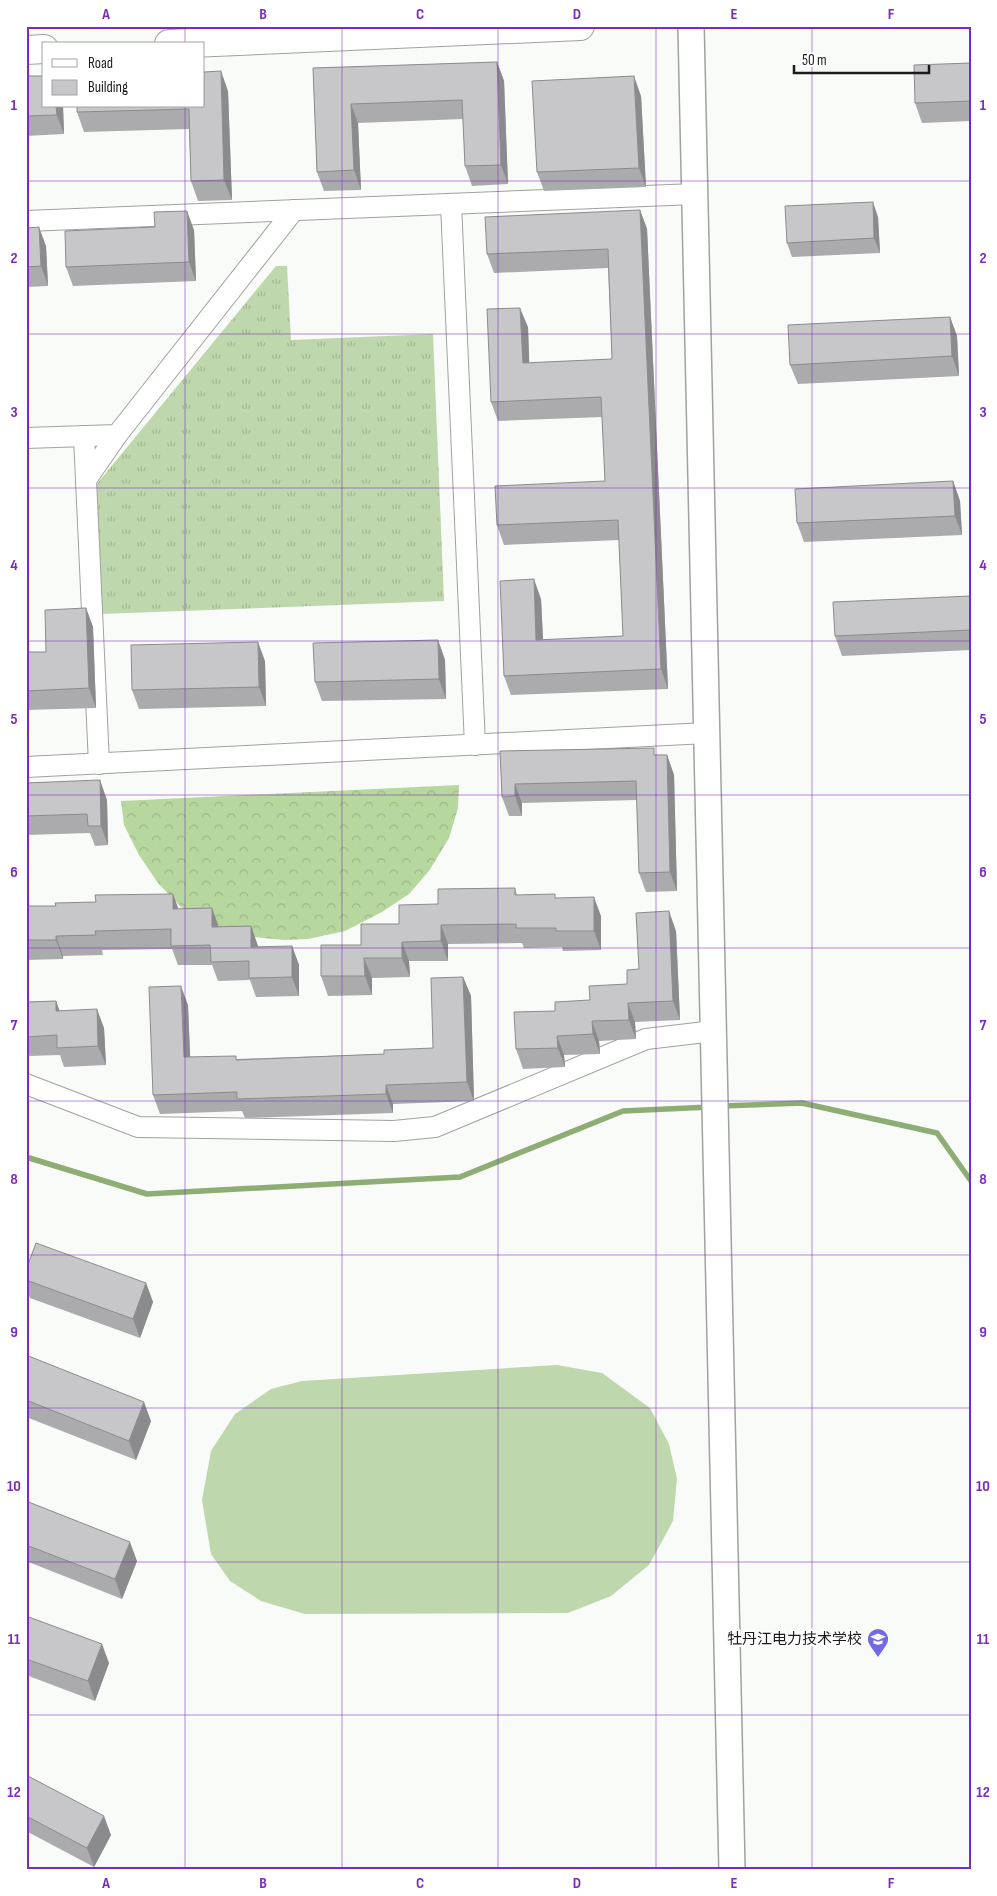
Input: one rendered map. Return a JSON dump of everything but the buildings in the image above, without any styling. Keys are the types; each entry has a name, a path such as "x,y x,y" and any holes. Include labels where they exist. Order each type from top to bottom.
{"main road":[{"path":"205,42 580,26"},
{"path":"26,50 42,49"}],"street":[{"path":"692,26 732,1870"},
{"path":"26,221 695,194"},
{"path":"451,204 475,745"},
{"path":"86,480 117,435 294,210"},
{"path":"26,438 117,435"},
{"path":"84,436 99,764"},
{"path":"26,767 707,733"},
{"path":"26,1084 138,1127 394,1131 435,1127 646,1039 714,1031"}],"green space":[{"path":"276,266 287,266 291,340 433,334 444,601 101,614 96,485"},
{"path":"459,785 458,808 449,838 429,871 409,894 382,912 345,931 308,939 284,940 243,936 210,926 185,911 158,883 139,855 124,825 121,801"},
{"path":"557,1365 602,1373 650,1408 669,1444 677,1479 673,1521 649,1565 611,1596 568,1613 305,1614 261,1601 230,1581 211,1554 202,1500 211,1451 235,1414 271,1389 302,1381"}],"waterway":[{"path":"721,1106 802,1103 937,1133 971,1181"},
{"path":"26,1157 147,1194 460,1177 623,1111 710,1107"}],"place":[{"name":"牡丹江电力技术学校","path":"878,1658"}]}
